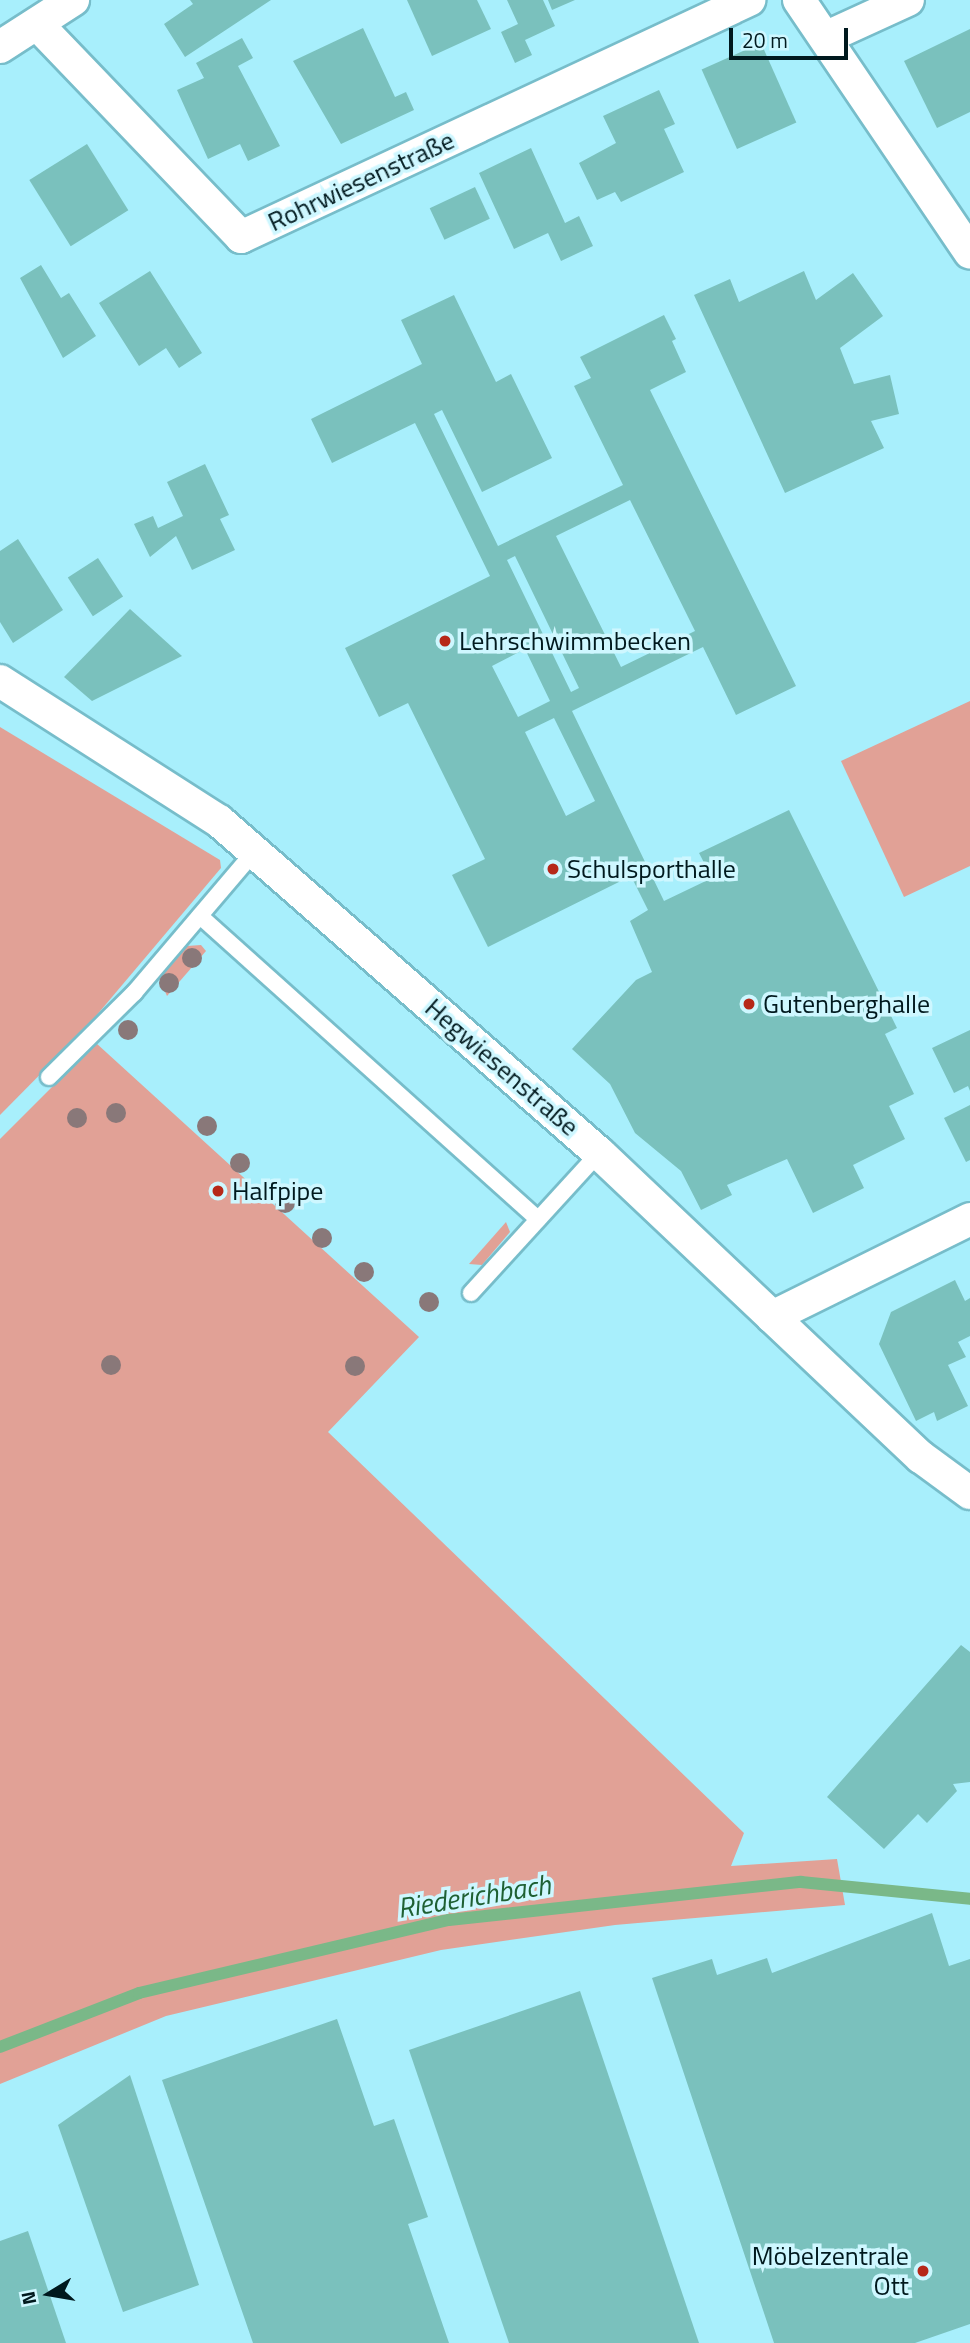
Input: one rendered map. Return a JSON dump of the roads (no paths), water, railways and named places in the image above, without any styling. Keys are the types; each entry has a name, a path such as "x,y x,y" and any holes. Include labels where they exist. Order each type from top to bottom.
{"street":[{"path":"0,47 74,0"},
{"name":"Rohrwiesenstraße","path":"37,23 241,237 749,0"},
{"path":"799,0 827,37 970,253"},
{"path":"827,37 908,0"},
{"name":"Hegwiesenstraße","path":"0,681 170,787 254,852 599,1153 921,1457 970,1493"},
{"path":"772,1317 970,1219"}],"lane":[{"path":"48,1077 200,916 254,852"},
{"path":"200,916 538,1219"},
{"path":"471,1293 599,1153"}],"waterway":[{"name":"Riederichbach","path":"0,2047 139,1993 449,1920 801,1882 970,1899"}],"place":[{"name":"Lehrschwimmbecken","path":"445,641"},
{"name":"Schulsporthalle","path":"553,869"},
{"name":"Gutenberghalle","path":"749,1004"},
{"name":"Halfpipe","path":"218,1191"},
{"name":"Möbelzentrale Ott","path":"923,2271"}]}
